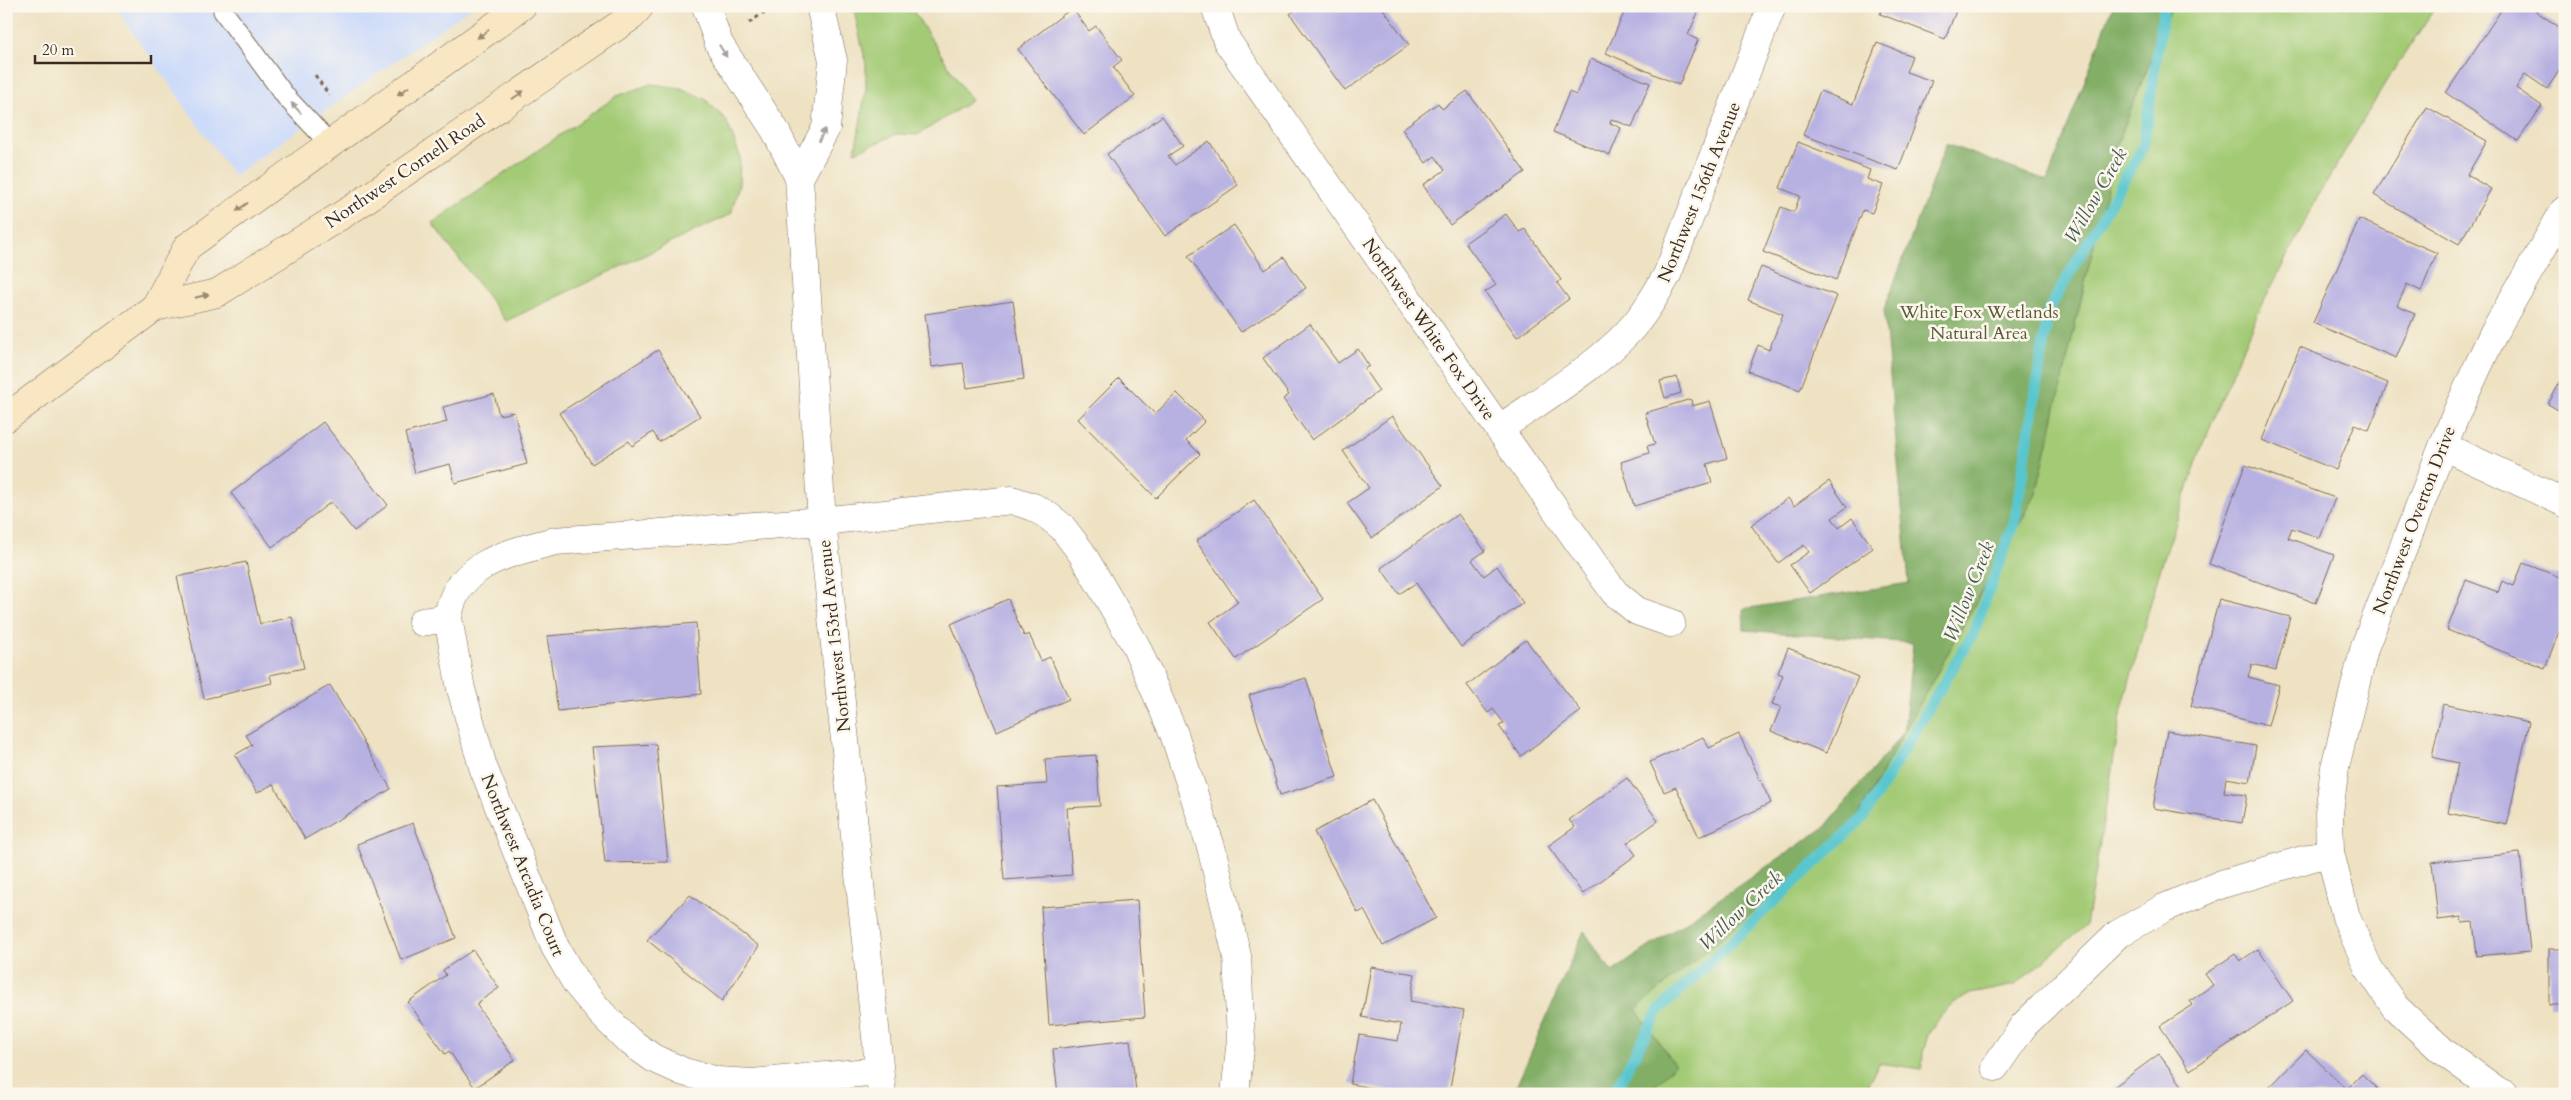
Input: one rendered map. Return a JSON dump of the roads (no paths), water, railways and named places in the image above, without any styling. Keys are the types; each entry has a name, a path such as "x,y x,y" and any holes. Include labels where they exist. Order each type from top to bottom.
{"main road":[{"name":"Northwest Cornell Road","path":"155,307 187,247 522,6"},
{"name":"Northwest Cornell Road","path":"6,418 155,307 217,293 353,208 624,21 640,6"}],"street":[{"name":"Northwest 153rd Avenue","path":"706,6 719,44 775,130 799,178 822,521 881,1082"},
{"path":"799,178 826,128 833,60 820,6"},
{"name":"Northwest White Fox Drive","path":"1215,6 1228,41 1615,593 1637,611 1671,623"},
{"name":"Northwest 156th Avenue","path":"1499,429 1602,355 1627,333 1648,308 1667,276 1772,6"},
{"name":"Northwest Overton Drive","path":"2505,1094 2496,1090 2445,1053 2395,1007 2368,967 2346,917 2330,852 2329,813 2335,767 2365,646 2443,446 2494,332 2565,209"},
{"path":"2443,446 2565,503"},
{"name":"Northwest Arcadia Court","path":"881,1082 752,1083 718,1081 684,1072 653,1058 628,1040 601,1013 576,983 555,947 483,767 461,689 435,620 450,604 457,587 469,575 486,563 521,550 555,542 822,521 1012,500 1033,506 1047,515 1062,527 1081,552 1136,646 1174,734 1211,847 1237,956 1241,1039 1235,1094"},
{"path":"1996,1067 2024,1025 2118,934 2164,908 2222,884 2330,852"}],"lane":[{"path":"224,6 223,11 286,97 330,144"}],"waterway":[{"name":"Willow Creek","path":"1613,1094 1659,1010 1863,818 1973,634 2015,520 2049,309 2143,147 2164,6"}],"park label":[{"name":"White Fox Wetlands Natural Area","path":"1979,322"}]}
